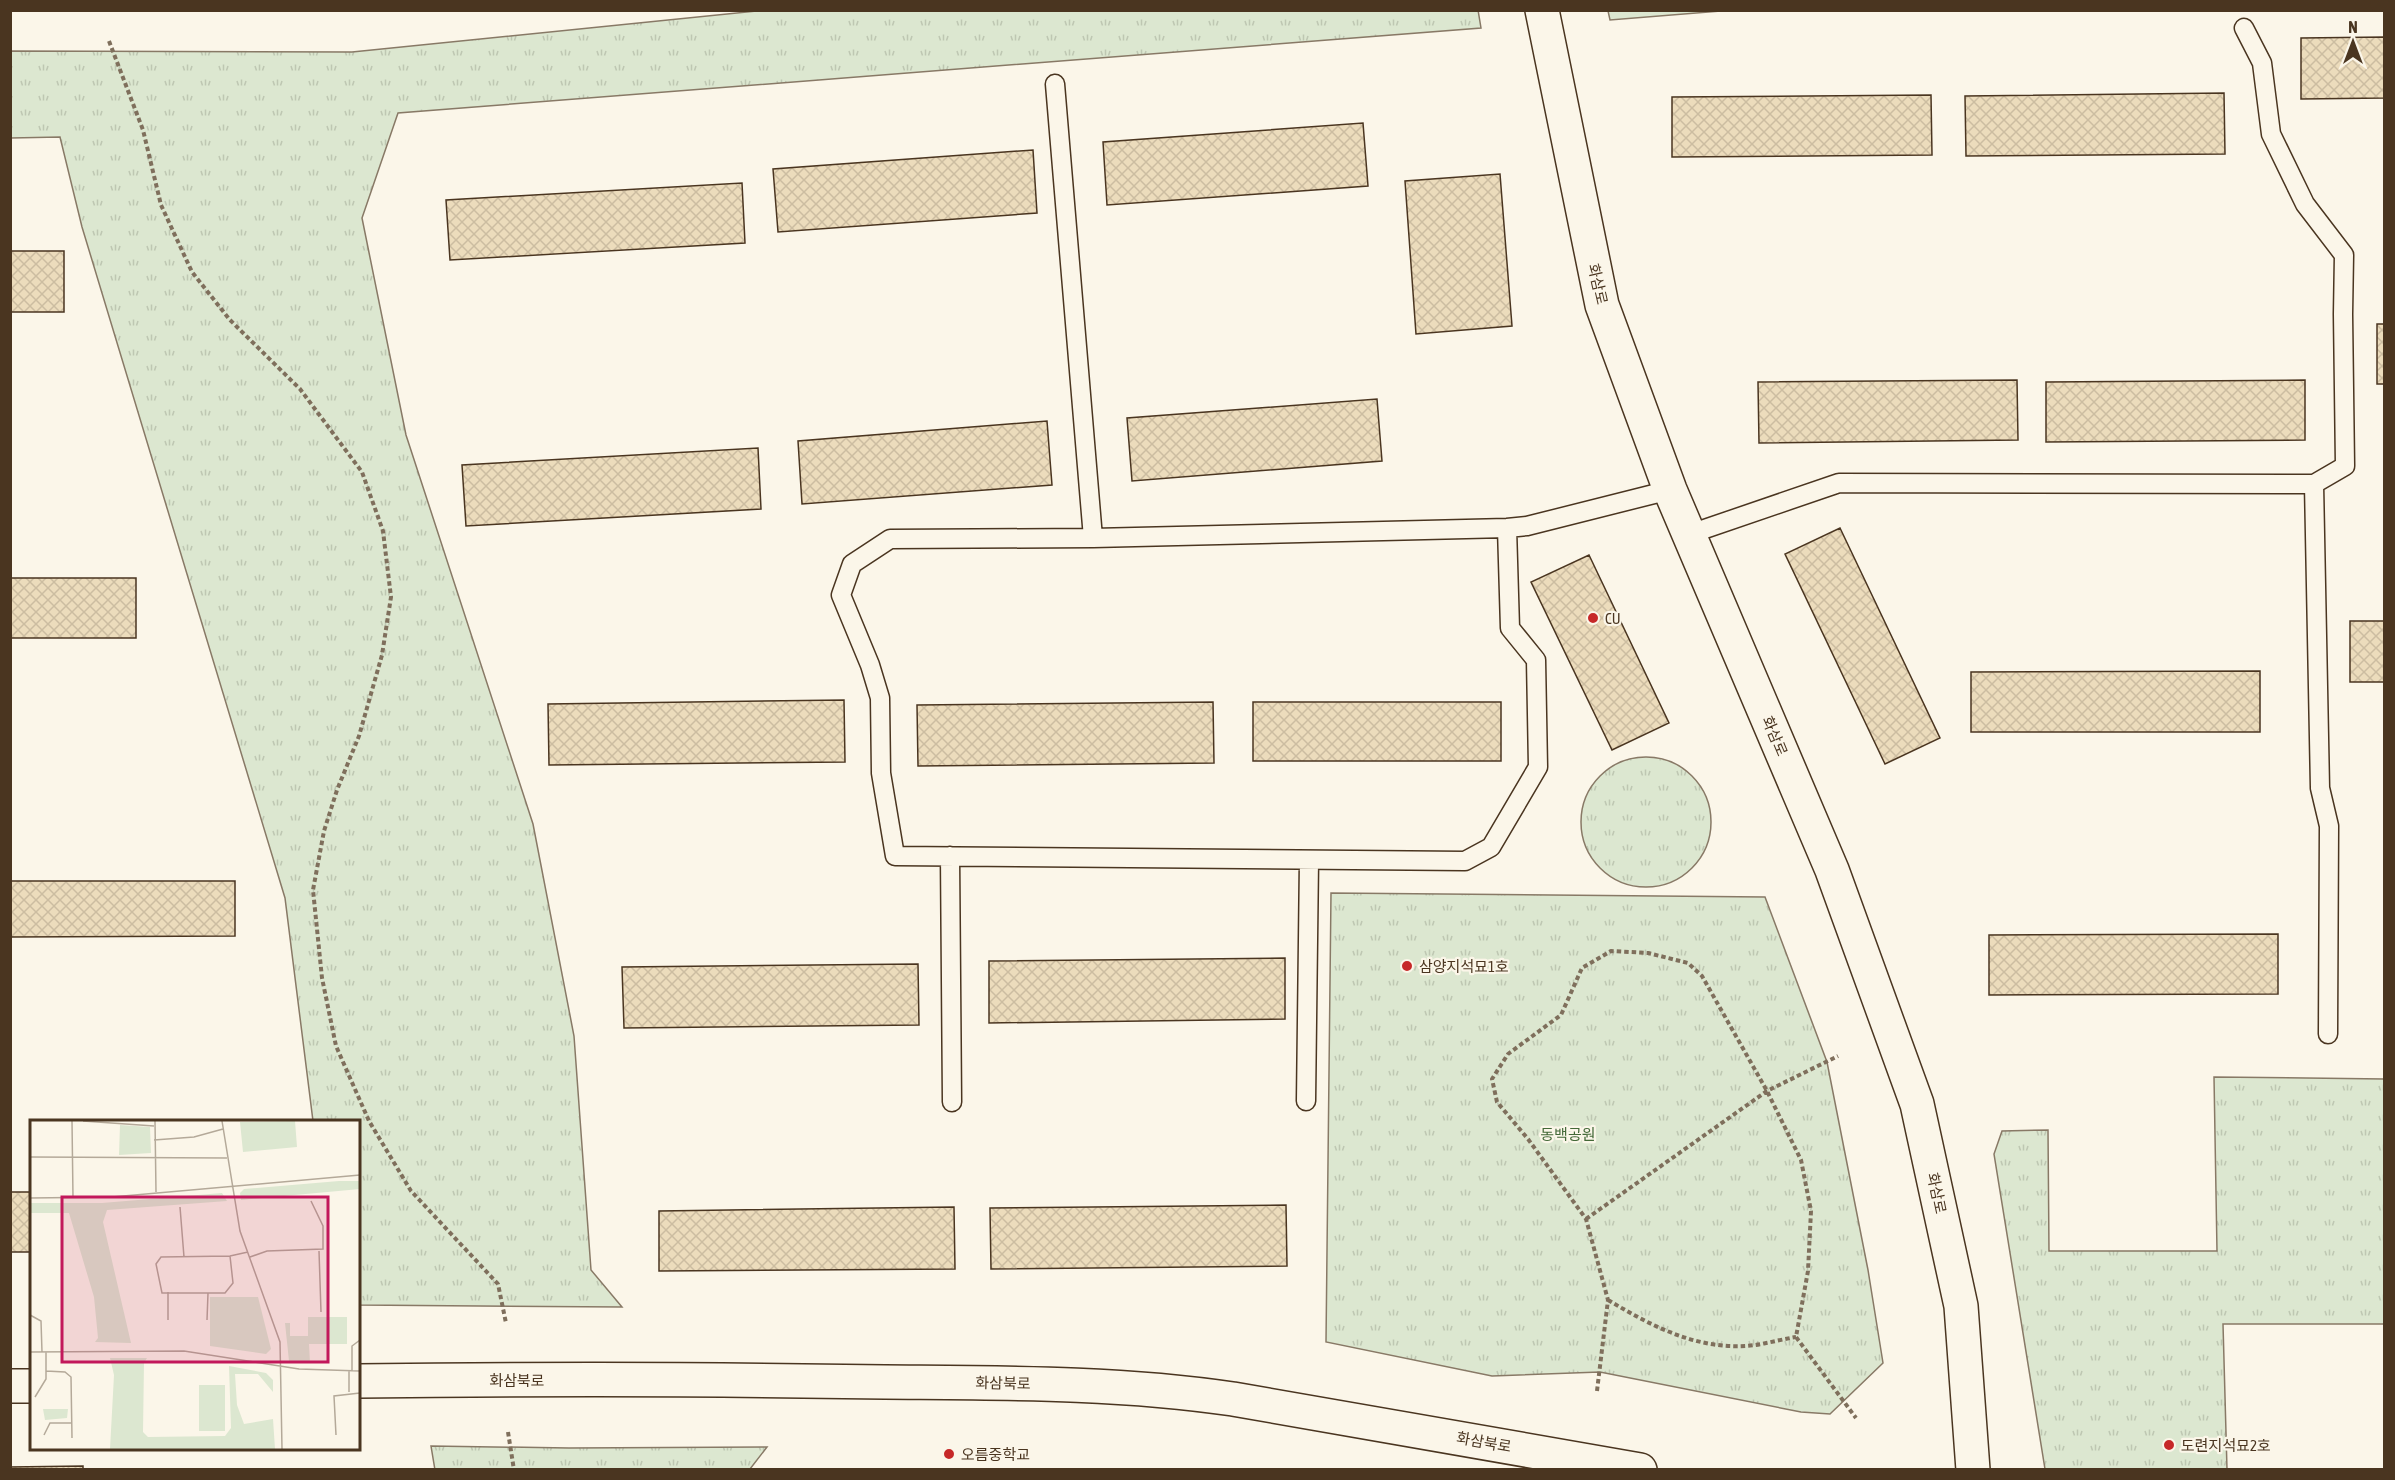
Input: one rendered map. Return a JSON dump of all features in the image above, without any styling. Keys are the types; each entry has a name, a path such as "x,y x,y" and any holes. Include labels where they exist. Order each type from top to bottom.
{"street":[{"name":"화삼로","path":"1542,10 1602,304 1670,490 1832,870 1917,1104 1961,1306 1973,1470"},
{"name":"화삼북로","path":"360,1382 702,1379 1095,1385 1170,1390 1640,1470"},
{"path":"10,1386 30,1386"}],"lane":[{"path":"1690,534 1839,483 2314,484 2345,466 2344,255 2305,204 2271,134 2262,63 2244,28"},
{"path":"1056,84 1093,538"},
{"path":"2314,484 2320,788 2329,826 2328,1034"},
{"path":"1507,528 1510,628 1536,660 1538,767 1491,847 1465,861 895,856 881,773 880,698 870,664 841,595 852,564 890,539 1093,538 1507,528 1527,526 1670,490"},
{"path":"950,856 952,1102"},
{"path":"1306,1101 1309,860"}],"path":[{"path":"109,41 143,130 161,205 192,272 230,320 300,389 362,472 383,531 391,597 382,655 360,736 337,790 324,831 313,890 322,978 336,1046 369,1121 411,1191 498,1284 506,1323"},
{"path":"1597,1391 1608,1300 1586,1218 1528,1139 1497,1102 1492,1079 1508,1054 1562,1015 1582,968 1611,951 1648,953 1688,963 1702,976 1720,1004 1767,1091 1801,1161 1810,1211 1808,1271 1796,1336 1856,1418"},
{"path":"1586,1218 1767,1091 1838,1056"},
{"path":"1608,1300 1652,1326 1703,1343 1754,1345 1796,1336"},
{"path":"508,1431 514,1470"}],"green space":[{"path":"767,10 1478,10 1481,28 398,113 362,218 406,435 533,824 574,1036 591,1270 622,1307 360,1305 360,1120 313,1120 285,898 82,227 60,137 11,138 11,51 352,52"},
{"path":"1608,10 1721,11 1610,20"},
{"path":"1646,757 1671,762 1692,776 1706,797 1711,822 1706,847 1692,868 1671,882 1646,887 1621,882 1600,868 1586,847 1581,822 1586,797 1600,776 1621,762"},
{"name":"동백공원","path":"1331,893 1765,897 1827,1062 1868,1270 1883,1363 1830,1414 1801,1412 1600,1372 1492,1376 1326,1342"},
{"path":"2214,1077 2384,1079 2384,1324 2223,1324 2227,1469 2045,1469 1994,1154 2002,1131 2048,1130 2049,1251 2217,1251"},
{"path":"431,1446 767,1447 750,1469 435,1470"}],"building":[{"path":"2384,37 2384,98 2301,99 2301,38"},
{"path":"2224,93 2225,154 1966,156 1965,96"},
{"path":"1931,95 1932,155 1672,157 1672,97"},
{"path":"1363,123 1368,186 1107,205 1103,142"},
{"path":"1033,150 1037,213 778,232 773,169"},
{"path":"1500,174 1512,326 1416,334 1405,181"},
{"path":"742,183 745,243 450,260 446,200"},
{"path":"10,251 64,251 64,312 10,312"},
{"path":"2377,324 2384,324 2384,384 2377,384"},
{"path":"2017,380 2018,440 1759,443 1758,382"},
{"path":"2305,380 2305,440 2046,442 2046,382"},
{"path":"1377,399 1382,461 1132,481 1127,418"},
{"path":"1047,421 1052,485 802,504 798,441"},
{"path":"758,448 761,509 466,526 462,465"},
{"path":"1840,528 1940,738 1885,764 1785,554"},
{"path":"1589,555 1669,723 1612,750 1531,582"},
{"path":"10,578 136,578 136,638 10,638"},
{"path":"2350,621 2384,621 2384,682 2350,682"},
{"path":"2260,671 2260,732 1971,732 1971,672"},
{"path":"844,700 845,762 549,765 548,704"},
{"path":"1213,702 1214,763 918,766 917,705"},
{"path":"1253,702 1501,702 1501,761 1253,761"},
{"path":"10,881 235,881 235,936 10,937"},
{"path":"2278,934 2278,994 1989,995 1989,935"},
{"path":"1285,958 1285,1019 989,1023 989,961"},
{"path":"918,964 919,1025 624,1028 622,967"},
{"path":"10,1192 30,1192 30,1252 10,1252"},
{"path":"1286,1205 1287,1266 991,1269 990,1208"},
{"path":"954,1207 955,1269 659,1271 659,1211"},
{"path":"83,1466 83,1470 10,1470 10,1467"}],"place":[{"name":"CU","path":"1593,618"},
{"name":"삼양지석묘1호","path":"1407,966"},
{"name":"도련지석묘2호","path":"2169,1445"},
{"name":"오름중학교","path":"949,1454"}]}
